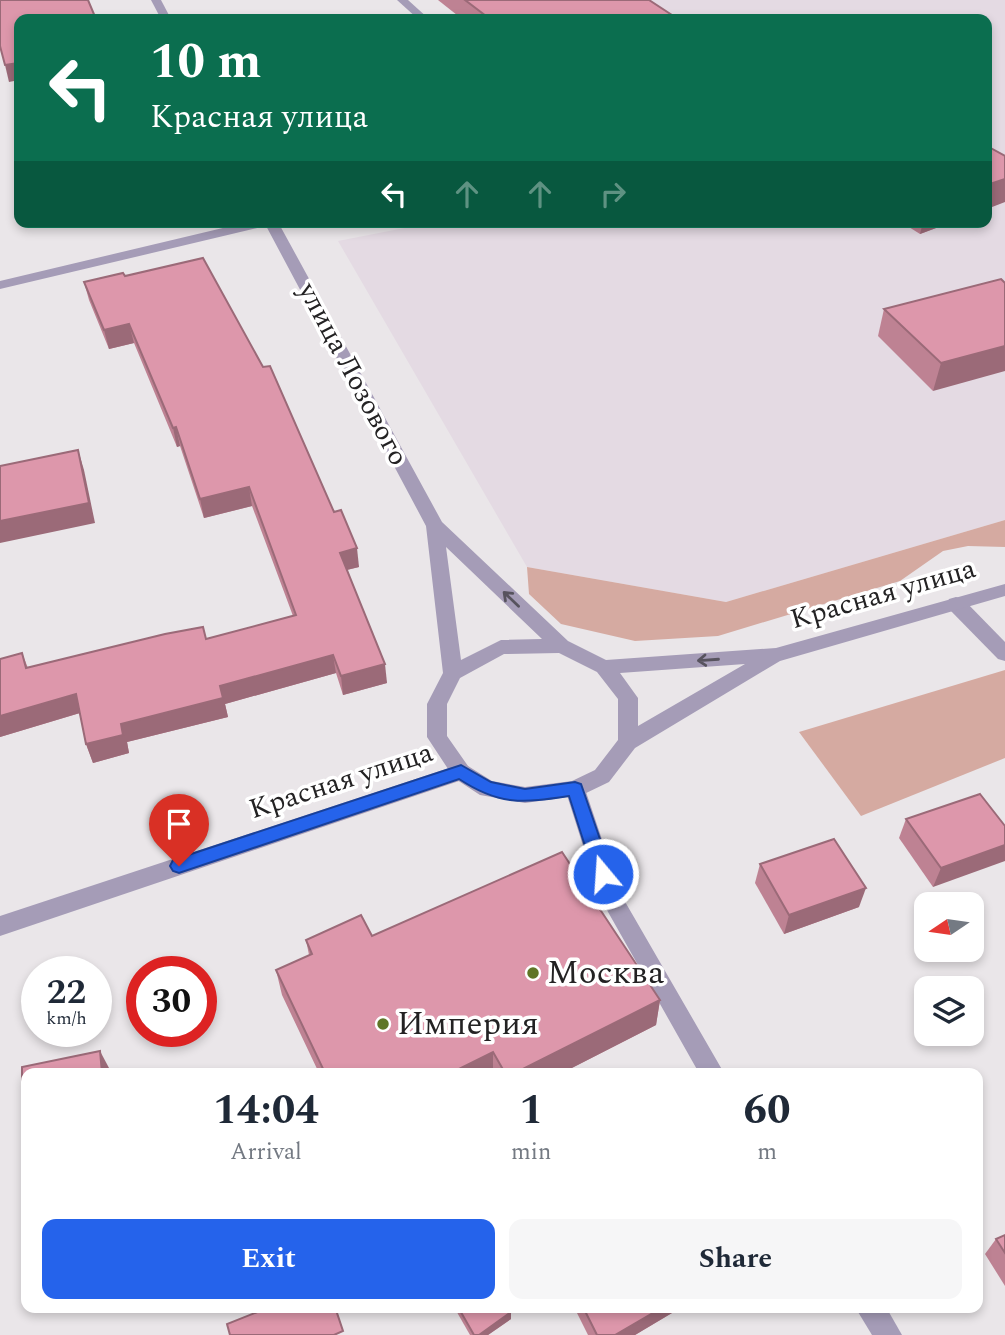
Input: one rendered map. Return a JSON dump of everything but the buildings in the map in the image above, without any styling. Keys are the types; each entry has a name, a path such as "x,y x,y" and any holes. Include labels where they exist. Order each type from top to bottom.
{"street":[{"path":"402,0 418,14"},
{"path":"0,285 241,228"},
{"name":"улица Лозового","path":"274,228 435,526 561,646"},
{"name":"улица Лозового","path":"435,526 453,673"},
{"name":"Красная улица","path":"604,667 776,655 1005,590"},
{"path":"956,604 1005,654"},
{"path":"453,673 501,647 561,646 604,667 628,698 628,742"},
{"name":"Красная улица","path":"453,673 438,704 437,737 461,772 487,789 525,796 575,789 602,776 628,742 776,655"},
{"name":"Красная улица","path":"0,926 461,772"},
{"path":"575,789 610,896 709,1068"},
{"path":"873,1313 888,1335"}],"shaded area":[{"path":"531,0 1005,0 1005,520 726,602 527,567 338,241 404,228 992,228 992,14 550,14"},
{"path":"1005,520 1005,547 968,546 943,551 900,581 718,636 635,641 561,624 529,594 527,567 726,602"},
{"path":"1005,670 1005,758 861,816 799,732"}],"place":[{"name":"Москва","path":"533,973"},
{"name":"Империя","path":"383,1024"}],"route":[{"path":"179,866 461,772 487,789 525,796 575,789 603,874"}]}
